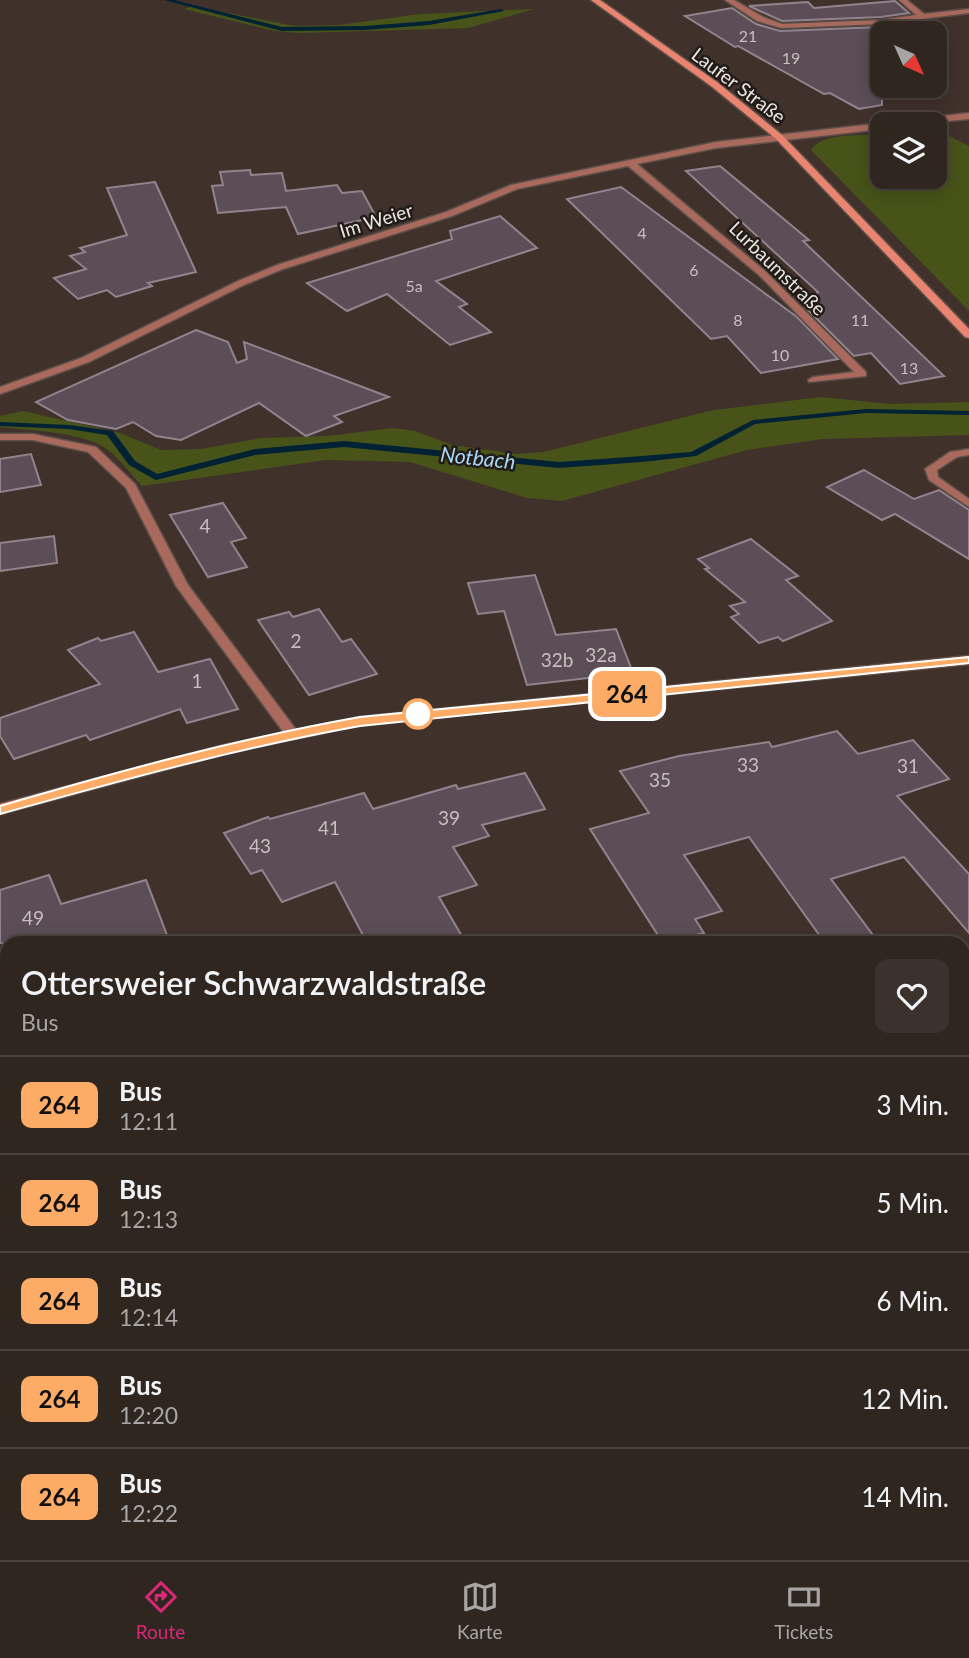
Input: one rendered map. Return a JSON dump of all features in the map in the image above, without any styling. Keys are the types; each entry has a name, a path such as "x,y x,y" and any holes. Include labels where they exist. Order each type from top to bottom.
{"main road":[{"name":"Laufer Straße","path":"595,0 714,84 779,137"},
{"path":"779,137 969,335"},
{"path":"0,809 163,764 292,734 430,713 969,660"}],"street":[{"path":"729,0 760,19 781,26 816,26 969,11"},
{"path":"904,0 922,17"},
{"path":"947,118 969,116"},
{"name":"Laufer Straße","path":"779,137 870,127"},
{"name":"Im Weier","path":"0,391 85,360 241,283 281,267 449,215 514,187 716,145 779,137"},
{"name":"Lurbaumstraße","path":"629,162 762,273 862,374 813,380"},
{"path":"0,437 33,437 93,449 131,486 182,586 292,734"},
{"path":"969,452 954,454 931,469 933,478 969,504"}],"green space":[{"path":"193,6 294,26 339,25 420,14 534,9 468,28 300,33 275,31 184,9"},
{"path":"870,134 870,189 947,189 947,135 969,146 969,311 811,150 824,140"},
{"path":"821,397 890,404 969,402 969,435 823,439 747,450 562,501 527,498 410,462 326,460 142,486 112,453 88,440 59,433 0,427 0,416 23,411 120,433 161,450 201,449 261,438 327,436 393,428 415,431 452,445 517,454 543,452 714,410"}],"building":[{"path":"895,1 909,13 881,17 782,21 749,6 808,2 814,8"},
{"path":"732,8 756,24 780,31 870,27 870,98 882,98 882,105 859,109 830,93 824,94 738,46 735,47 685,16"},
{"path":"720,166 809,240 803,241 944,376 900,384 871,353 854,356 805,307 818,292 686,171"},
{"path":"250,170 251,175 282,173 286,191 337,185 342,193 362,191 376,217 298,234 286,207 218,213 212,186 223,185 220,172"},
{"path":"155,182 196,272 148,283 152,286 116,297 107,290 78,299 54,278 86,269 70,256 85,252 80,248 127,235 107,188"},
{"path":"621,187 797,317 838,359 761,373 727,336 711,339 567,199"},
{"path":"500,216 537,248 436,281 467,304 459,307 491,332 450,345 387,294 347,311 307,283 452,239 450,231"},
{"path":"196,330 228,342 237,363 247,359 244,342 389,397 334,416 342,422 306,436 259,403 181,440 156,436 133,422 116,429 68,420 36,402"},
{"path":"31,454 41,485 0,492 0,459"},
{"path":"864,470 914,499 939,490 969,510 969,559 895,514 882,520 827,487"},
{"path":"223,503 246,538 231,542 247,567 208,577 170,515"},
{"path":"54,536 57,563 0,571 0,543"},
{"path":"751,539 798,576 786,580 832,621 783,641 778,637 759,643 731,617 739,614 730,606 745,602 705,569 709,568 698,559"},
{"path":"535,575 556,635 616,629 633,673 527,685 504,611 478,614 468,583"},
{"path":"319,609 342,642 351,639 377,674 309,695 258,620 289,612 293,617"},
{"path":"134,632 158,672 210,659 238,709 187,723 180,709 90,740 86,735 14,759 0,736 0,718 100,684 68,650 98,638 101,641"},
{"path":"837,731 858,754 913,740 949,779 897,796 969,874 969,933 904,857 831,879 874,936 820,936 749,837 684,855 722,911 695,919 704,933 692,936 659,936 590,829 649,813 620,771 679,756 769,742 772,747"},
{"path":"525,773 545,809 482,825 489,836 453,847 477,885 439,897 462,936 363,936 335,882 282,902 262,870 251,874 224,833 268,817 270,819 364,793 373,809 456,785 458,789"},
{"path":"49,875 61,904 146,880 167,936 0,936 0,890"}],"waterway":[{"path":"167,0 282,29 365,28 429,23 501,11"},
{"name":"Notbach","path":"0,424 69,427 110,433 132,463 156,477 255,452 344,444 559,465 642,459 693,454 753,422 866,411 969,413"}],"bus line":[{"name":"264","path":"0,809 163,764 292,734 360,722 969,660"}]}
